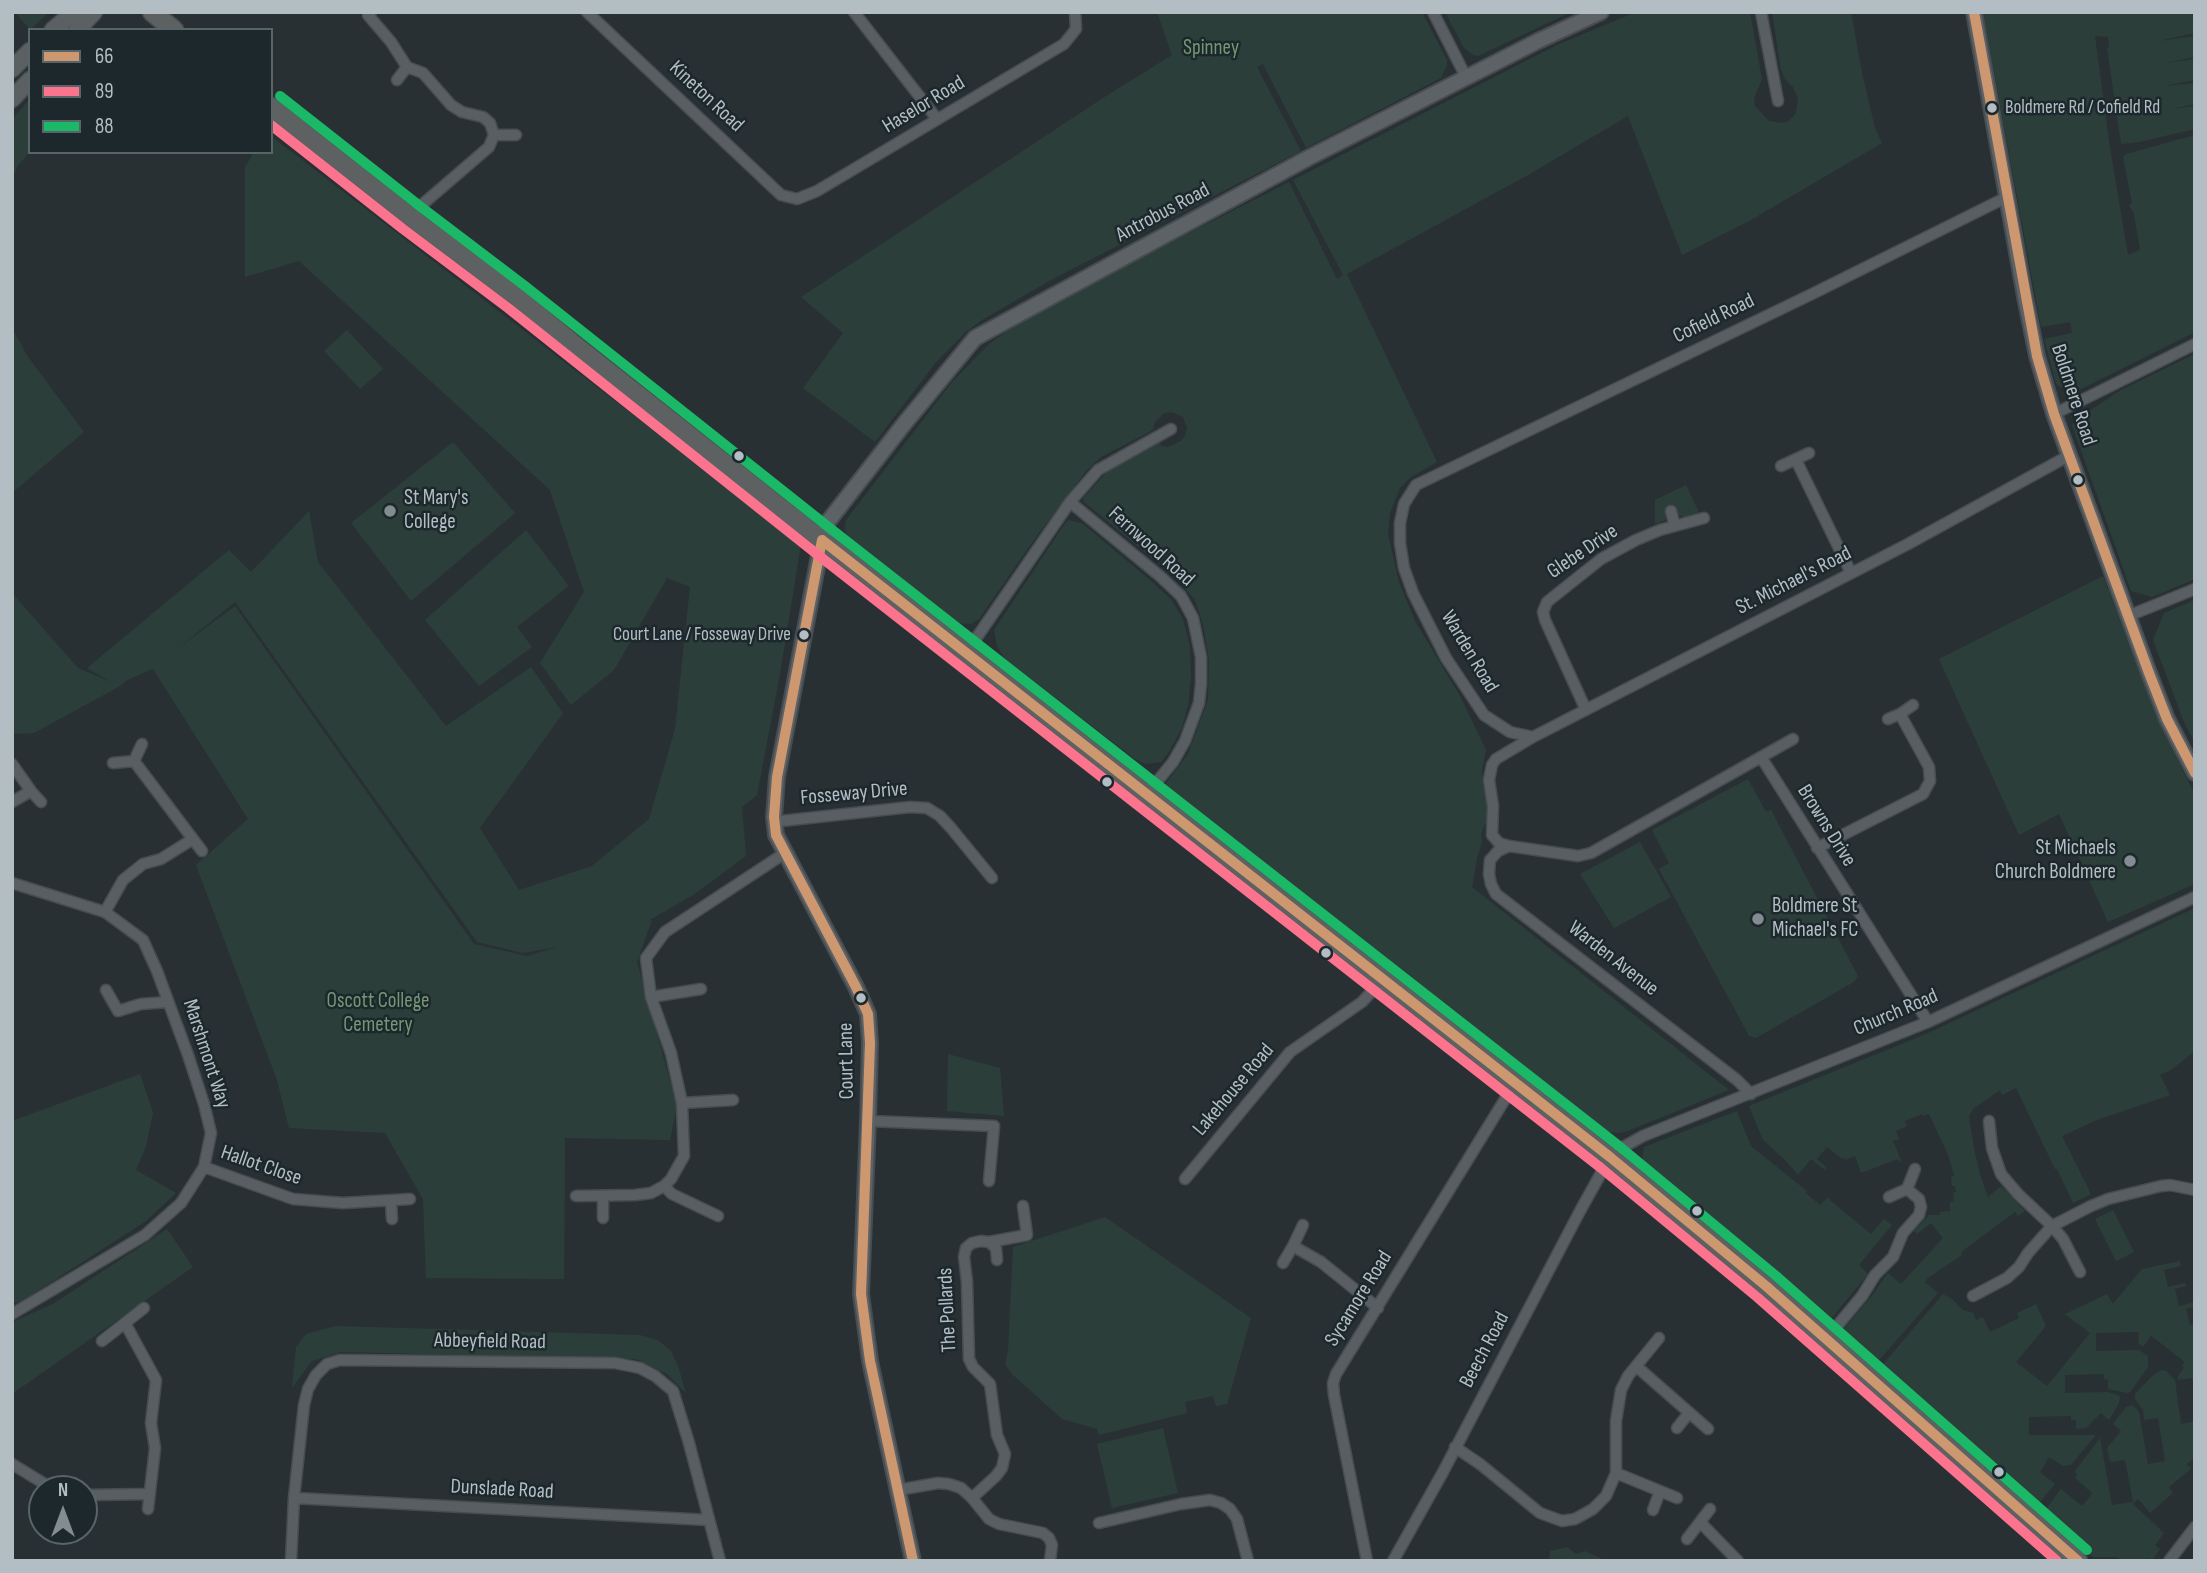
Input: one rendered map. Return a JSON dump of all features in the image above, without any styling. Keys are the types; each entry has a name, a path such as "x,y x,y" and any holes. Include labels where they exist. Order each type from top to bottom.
{"highway":[{"path":"152,12 172,28"},
{"path":"273,109 517,297 821,540 1611,1157 1827,1338 2078,1561"}],"main road":[{"path":"57,28 73,18 94,12"},
{"path":"12,69 28,53"},
{"path":"12,99 28,82"}],"street":[{"path":"371,12 369,15 407,67 423,73 451,105 462,112 483,117 490,123 494,135 489,146 417,209 412,218"},
{"name":"Kineton Road","path":"587,12 780,195 803,198"},
{"path":"854,12 937,119"},
{"name":"Haselor Road","path":"803,198 1064,44 1076,29 1074,12"},
{"path":"1433,12 1466,77"},
{"name":"Antrobus Road","path":"821,540 831,518 975,338 1297,165 1466,77 1601,12"},
{"path":"1760,12 1778,101"},
{"name":"Boldmere Road","path":"1974,12 2037,356 2054,414 2167,719 2195,773"},
{"path":"397,80 407,67"},
{"path":"494,135 516,135"},
{"name":"Cofield Road","path":"1437,473 1812,294 2007,197"},
{"path":"2054,414 2195,344"},
{"path":"966,653 1070,502 1098,470 1171,429"},
{"path":"1781,466 1809,453"},
{"name":"St. Michael's Road","path":"1533,737 1852,573 2070,455"},
{"path":"1796,460 1852,573"},
{"name":"Warden Road","path":"1437,473 1416,485 1404,504 1400,543 1404,568 1446,658 1484,715 1510,732 1533,737"},
{"name":"Fernwood Road","path":"1070,502 1161,577 1181,596 1193,618 1201,657 1199,703 1185,741 1146,794"},
{"path":"1671,510 1675,526"},
{"name":"Glebe Drive","path":"1586,710 1545,620 1543,612 1547,602 1601,559 1636,540 1704,518"},
{"name":"Court Lane","path":"821,540 776,787 774,817 776,835 867,1010 870,1043 860,1294 870,1361 913,1561"},
{"path":"2128,616 2195,589"},
{"path":"1888,719 1913,705"},
{"path":"1817,848 1923,794 1930,781 1929,767 1900,714"},
{"path":"1533,737 1496,759 1490,772 1492,835 1499,843 1509,846 1578,856 1591,853 1793,739"},
{"path":"134,761 142,744"},
{"name":"Browns Drive","path":"1761,757 1928,1022"},
{"path":"113,763 134,761"},
{"path":"134,761 202,851"},
{"path":"12,764 41,802"},
{"path":"12,802 31,791"},
{"name":"Fosseway Drive","path":"774,817 781,821 910,807 927,808 940,816 992,878"},
{"path":"105,912 123,880 143,864 161,859 193,839"},
{"name":"Warden Avenue","path":"1509,846 1498,851 1490,860 1491,884 1496,894 1737,1080 1751,1094"},
{"path":"576,1196 635,1195 651,1192 671,1179 684,1156 682,1103 671,1053 650,997 646,958 665,932 785,853"},
{"name":"Marshmont Way","path":"12,883 105,912 143,940 204,1104 211,1133 204,1167 181,1203 145,1235 12,1314"},
{"name":"Church Road","path":"1611,1157 1616,1151 1643,1136 1928,1022 2195,897"},
{"name":"Lakehouse Road","path":"1185,1179 1290,1052 1362,1002 1383,979"},
{"path":"650,997 701,989"},
{"path":"106,990 118,1011"},
{"path":"109,1018 118,1011 141,1004 168,1002"},
{"name":"Sycamore Road","path":"1367,1561 1333,1384 1341,1365 1515,1083"},
{"path":"682,1103 733,1100"},
{"path":"868,1121 993,1126 989,1181"},
{"path":"1989,1121 1992,1148 2001,1174 2018,1194 2053,1226 2080,1272"},
{"name":"Beech Road","path":"1393,1561 1611,1157"},
{"name":"Hallot Close","path":"204,1167 293,1199 321,1203 411,1199"},
{"path":"1889,1197 1907,1189 1915,1169"},
{"path":"1973,1296 2007,1278 2053,1226 2091,1206 2126,1194 2170,1185 2195,1190"},
{"path":"664,1186 693,1211 718,1216"},
{"path":"1827,1338 1862,1296 1875,1275 1893,1257 1903,1233 1919,1215 1919,1199 1907,1189"},
{"path":"603,1196 603,1218"},
{"path":"391,1201 392,1219"},
{"name":"The Pollards","path":"972,1497 996,1476 1002,1468 1005,1454 997,1435 990,1384 973,1367 968,1349 964,1256 966,1248 972,1243 1027,1235 1023,1206"},
{"path":"1283,1263 1303,1225"},
{"path":"989,1242 996,1248 997,1260"},
{"path":"1293,1246 1321,1262 1378,1308"},
{"path":"102,1340 144,1308"},
{"path":"125,1323 156,1380 151,1423 155,1448 148,1509"},
{"path":"1455,1447 1540,1513 1562,1521 1575,1519 1593,1509 1606,1496 1616,1473 1615,1430 1621,1390 1659,1338"},
{"name":"Abbeyfield Road","path":"291,1561 303,1405 316,1375 327,1364 340,1360 615,1363 640,1368 673,1391 720,1561"},
{"path":"1636,1366 1708,1429"},
{"path":"1677,1428 1689,1413"},
{"path":"12,1464 30,1475"},
{"path":"1616,1473 1677,1498"},
{"path":"898,1490 938,1483 961,1489 972,1497 989,1519 999,1524 1043,1533 1052,1545 1050,1561"},
{"path":"1653,1510 1660,1491"},
{"path":"98,1494 149,1494"},
{"name":"Dunslade Road","path":"294,1498 708,1520"},
{"path":"1099,1523 1210,1500 1221,1503 1237,1519 1248,1561"},
{"path":"1687,1539 1710,1510"},
{"path":"1701,1523 1738,1561"},
{"path":"2169,1561 2195,1527"}],"green space":[{"path":"15,12 49,12 32,28 28,28"},
{"name":"Spinney","path":"1157,12 1422,12 1447,60 1447,65 1441,78 1306,148 1263,64 1257,67 1301,151 1049,281 982,320 937,361 875,442 803,388 843,333 801,297 1172,55"},
{"path":"1445,12 1571,12 1478,56 1464,48"},
{"path":"1636,12 1750,12 1762,79 1754,98 1755,106 1769,121 1782,123 1789,121 1796,113 1798,98 1781,70 1772,12 1851,12 1875,128 1882,143 1751,220 1682,255 1628,116 1528,175 1347,274 1437,462 1411,477 1400,488 1390,513 1388,534 1399,582 1415,621 1460,696 1486,750 1482,771 1488,805 1487,820 1481,834 1482,842 1472,887 1729,1090 1617,1133 1598,1130 1160,791 1188,754 1208,700 1209,660 1203,624 1195,600 1181,584 1084,502 1083,498 1115,467 1159,443 1168,447 1181,441 1187,428 1183,417 1172,412 1164,413 1155,422 1153,430 1101,457 1087,470 979,619 971,624 958,623 850,538 845,527 846,520 952,382 989,344 1013,327 1099,279 1289,182 1337,279 1343,275 1293,180 1557,45"},
{"path":"1983,12 2192,12 2195,33 2159,41 2195,36 2195,57 2164,63 2195,59 2195,80 2164,86 2195,83 2195,104 2172,109 2195,106 2195,129 2121,144 2107,48 2108,37 2095,36 2128,255 2140,250 2134,214 2129,205 2132,203 2123,157 2195,135 2195,332 2077,391 2063,389 2056,384 2044,339 2072,333 2070,322 2041,327"},
{"path":"28,101 28,154 18,165 12,179 12,119"},
{"name":"Oscott College Cemetery","path":"273,138 801,544 757,795 742,807 746,856 693,895 648,921 652,920 637,962 677,1106 670,1140 565,1138 564,1279 426,1278 423,1199 385,1133 289,1128 277,1080 196,865 248,819 153,669 127,680 34,733 12,734 12,593 78,668 111,682 87,668 229,550 251,572 309,511 318,562 446,726 531,667 563,713 480,828 519,890 592,866 649,819 675,729 690,587 667,578 614,670 571,705 540,663 584,592 550,490 299,261 245,277 245,167 253,154 273,154","holes":["235,602 477,942 523,953 557,947 527,956 474,944 235,606 177,649"]},
{"path":"12,328 28,357 84,432 12,493"},
{"path":"347,330 383,369 360,389 324,351"},
{"path":"2195,354 2195,579 2152,597 2131,591 2072,425 2121,390"},
{"path":"453,442 515,513 411,601 351,523"},
{"path":"1686,485 1703,521 1680,516 1672,504 1666,506 1665,520 1655,524 1655,500"},
{"path":"1069,520 1083,524 1150,580 1171,599 1183,619 1190,646 1188,706 1182,728 1161,762 1145,764 1135,759 1005,659 997,646 994,630"},
{"path":"526,530 569,586 517,627 532,647 479,686 425,620"},
{"path":"2103,576 2157,718 2195,795 2195,884 2108,922 2059,814 2019,835 1939,659"},
{"path":"2195,600 2195,743 2184,722 2153,640 2164,613"},
{"name":"Boldmere St Michael's FC","path":"1748,779 1766,812 1771,810 1858,976 1854,982 1756,1038 1749,1036 1659,869 1669,863 1652,830"},
{"path":"1640,842 1671,897 1614,928 1580,874"},
{"path":"2195,908 2195,1051 2160,1075 2170,1095 2097,1120 2062,1136 2091,1194 2073,1203 2016,1088 2002,1095 2000,1090 1973,1109 1969,1116 1974,1149 1988,1197 2001,1186 2025,1211 2018,1216 2015,1212 1961,1252 1962,1255 1928,1278 1925,1282 1938,1293 1874,1366 1842,1338 1843,1330 1888,1273 1901,1284 1943,1238 1931,1223 1917,1234 1914,1231 1929,1215 1950,1211 1950,1202 1954,1201 1953,1193 1956,1192 1955,1186 1952,1186 1951,1177 1954,1176 1949,1157 1929,1114 1905,1121 1907,1126 1896,1131 1899,1139 1893,1141 1901,1160 1899,1162 1898,1159 1861,1173 1855,1156 1845,1160 1827,1147 1817,1159 1826,1167 1825,1170 1811,1159 1798,1175 1763,1140 1749,1106 1926,1034"},
{"path":"948,1054 1000,1068 1004,1116 947,1111"},
{"path":"140,1074 153,1113 146,1146 136,1170 176,1193 146,1221 22,1301 12,1304 12,1121"},
{"path":"1737,1111 1751,1146 1807,1191 1820,1205 1828,1197 1871,1234 1884,1219 1892,1225 1859,1265 1868,1274 1830,1320 1822,1320 1643,1166 1644,1147"},
{"path":"2113,1210 2134,1252 2116,1261 2095,1219"},
{"path":"1105,1217 1251,1318 1227,1404 1216,1406 1213,1396 1185,1402 1187,1413 1099,1435 1097,1429 1062,1419 1012,1374 1005,1364 1008,1351 1013,1247"},
{"path":"167,1229 193,1267 12,1394 12,1322 53,1304"},
{"path":"2180,1261 2181,1266 2164,1270 2168,1287 2185,1283 2186,1286 2175,1289 2179,1306 2195,1302 2195,1306 2186,1309 2190,1325 2195,1324 2195,1392 2192,1378 2178,1380 2185,1362 2151,1336 2143,1347 2139,1344 2138,1332 2096,1333 2096,1351 2139,1350 2148,1356 2148,1367 2128,1393 2108,1389 2108,1380 2104,1379 2104,1374 2065,1375 2065,1393 2108,1392 2120,1396 2109,1420 2101,1413 2086,1428 2076,1429 2076,1420 2071,1420 2071,1416 2029,1417 2029,1435 2096,1435 2071,1465 2063,1466 2049,1457 2040,1472 2055,1484 2036,1507 1878,1370 1943,1294 1963,1310 1973,1313 1976,1320 1983,1317 1990,1332 2019,1318 2017,1313 2036,1304 2046,1326 2016,1362 2047,1386 2090,1333 2065,1314 2107,1294 2113,1304 2142,1269"},
{"path":"336,1326 640,1335 659,1341 671,1351 686,1393 667,1374 636,1359 341,1352 312,1361 292,1388 296,1347 306,1334"},
{"path":"2162,1370 2175,1380 2181,1424 2195,1421 2195,1457 2187,1464 2191,1469 2169,1487 2173,1493 2150,1513 2138,1499 2133,1504 2164,1533 2155,1545 2160,1549 2152,1561 2147,1558 2144,1561 2126,1561 2116,1557 2093,1557 2043,1513 2061,1489 2082,1506 2089,1498 2092,1493 2075,1478 2075,1471 2100,1438 2112,1505 2133,1502 2125,1460 2110,1462 2107,1448 2121,1431 2113,1424 2126,1407 2133,1405 2139,1412 2148,1464 2165,1461 2158,1418 2144,1420 2143,1410 2135,1399 2135,1394 2153,1375"},
{"path":"1163,1428 1178,1493 1112,1508 1097,1444"},
{"path":"1567,1547 1576,1554 1585,1551 1606,1561 1549,1561 1550,1551"}],"transit line":[{"name":"66","path":"1974,12 2037,356 2054,414 2149,673 2167,719 2195,773"},
{"name":"88","path":"280,96 1619,1146 1775,1275 2087,1550"},
{"name":"89","path":"273,127 508,308 813,551 1601,1168 1757,1297 2057,1561"},
{"name":"66","path":"913,1561 870,1361 861,1294 870,1043 868,1014 776,835 774,817 777,777 822,540 1610,1157 1766,1286 2078,1561"}],"place":[{"name":"Boldmere Rd / Cofield Rd","path":"1992,108"},
{"name":"St Mary's College","path":"390,511"},
{"name":"Court Lane / Fosseway Drive","path":"804,635"},
{"name":"St Michaels Church Boldmere","path":"2130,861"},
{"name":"Boldmere St Michael's FC","path":"1758,919"}]}
